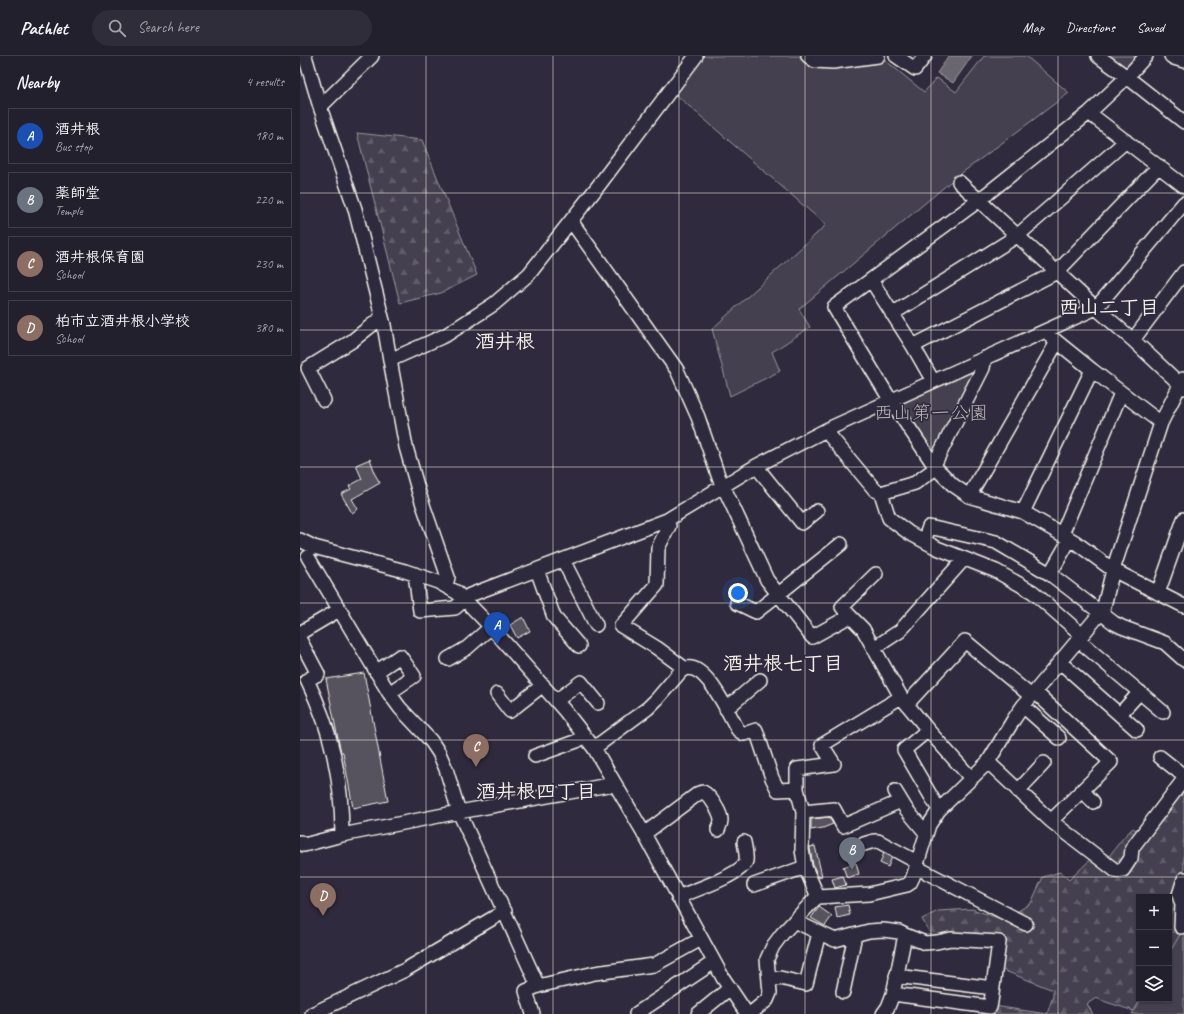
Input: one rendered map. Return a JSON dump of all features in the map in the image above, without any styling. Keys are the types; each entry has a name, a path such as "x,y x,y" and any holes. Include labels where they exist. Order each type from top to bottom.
{"street":[{"path":"305,56 320,107 355,209 382,317 406,447 419,493 448,577 446,586"},
{"path":"320,107 372,56"},
{"path":"390,360 446,335 494,304 529,274 572,221 696,56"},
{"path":"808,56 815,61 833,62 878,56"},
{"path":"896,56 915,68 925,56"},
{"path":"1098,56 1184,122"},
{"path":"1146,56 1127,78 1089,113 978,201 834,307 891,401 934,465 953,485 969,496 1023,512 1066,536 1113,570 1184,606"},
{"path":"1171,56 1184,61"},
{"path":"1089,113 1184,186"},
{"path":"892,314 1017,236 1126,141"},
{"path":"913,346 1056,272 1159,166"},
{"path":"307,555 415,574 446,586 465,600 556,701 594,748 644,834 714,962 730,988 749,1014 767,1000 770,993 767,959 778,940 814,900 818,897 869,894 910,883 929,825 939,810 988,762 1014,718 1098,616 1102,614 1113,570 1161,423 1183,384 1056,272 959,182"},
{"path":"415,574 420,611 455,608 470,596 667,520 756,466 828,429 1096,308 1184,203"},
{"path":"572,221 677,370 698,417 722,486 767,580 812,637 850,616"},
{"path":"1133,340 1184,272"},
{"path":"871,280 913,346 933,381"},
{"path":"324,400 308,368 352,341 382,317"},
{"path":"1046,330 1057,342 1161,423"},
{"path":"969,496 1057,342"},
{"path":"828,429 830,436 875,490 881,493 915,483 934,465 983,368 984,358"},
{"path":"1023,512 1092,370"},
{"path":"1050,574 1121,393"},
{"path":"756,466 802,523 817,511"},
{"path":"881,493 889,518 909,533 937,548 996,571 1034,592 1080,638 1163,712"},
{"path":"1158,593 1180,544 1184,519"},
{"path":"667,520 669,526 658,548 657,585 621,626 657,648 684,668 698,670 706,676 738,730 744,734 756,730 772,778 778,790 797,789"},
{"path":"924,541 929,528 996,542 1050,574 1114,623 1165,642 1184,660"},
{"path":"300,540 307,555 389,693 439,753 446,769 459,812 538,986"},
{"path":"736,603 756,612 841,544"},
{"path":"874,648 900,631 964,559"},
{"path":"563,560 596,625"},
{"path":"537,570 554,617 579,646"},
{"path":"876,574 842,607 863,629 904,700 928,730 971,778"},
{"path":"300,634 339,610"},
{"path":"448,659 467,648 491,628"},
{"path":"300,640 318,674 307,680 324,718 334,752 340,787 342,835"},
{"path":"818,897 805,867 802,850 803,812 797,789 797,768 834,764 822,746 904,700 965,641 1030,698 1111,762 1051,821"},
{"path":"376,672 400,656 414,676 389,693"},
{"path":"1060,662 1137,730"},
{"path":"594,748 648,708 684,668"},
{"path":"726,709 760,680"},
{"path":"556,701 581,682 598,703"},
{"path":"497,694 510,711 542,685"},
{"path":"1120,714 1140,692"},
{"path":"1030,698 1060,738"},
{"path":"928,730 904,750 939,810"},
{"path":"535,756 577,741 584,735"},
{"path":"988,762 1051,821 1116,871 1123,870 1131,858 1132,848 1184,778 1160,757"},
{"path":"1018,791 1044,763"},
{"path":"300,842 304,845 342,835 614,784"},
{"path":"1083,790 1093,802"},
{"path":"644,834 699,793 703,792 709,796 720,814 721,824 718,830"},
{"path":"803,812 834,809 843,826 898,796 906,810 926,833"},
{"path":"864,844 878,841 1026,924"},
{"path":"678,897 723,879 742,867 746,862 744,842"},
{"path":"754,885 805,867"},
{"path":"1182,927 1182,905 1179,895 1184,879"},
{"path":"312,1014 405,970 505,911"},
{"path":"794,921 835,940 869,931 884,930 899,932 925,943 951,939 999,942 990,1007 893,994"},
{"path":"769,980 780,978 806,984 819,933"},
{"path":"843,992 855,935"},
{"path":"883,1014 888,1007 893,994 905,935"},
{"path":"533,1014 526,991 538,986 596,973 654,965 701,939"},
{"path":"636,1014 714,962"},
{"path":"896,976 993,988"},
{"path":"698,1014 730,988"}],"green space":[{"path":"703,56 880,56 924,92 937,78 956,92 984,56 1026,56 1069,93 955,178 799,309 810,327 772,352 780,371 730,396 712,329 826,225 674,93"},
{"path":"1110,56 1141,56 1129,71 1109,58"},
{"path":"357,133 422,140 477,275 441,293 400,303"},
{"name":"西山第一公園","path":"979,366 934,455 899,405 900,402"},
{"path":"1184,793 1184,871 1181,876 1184,927 1184,1000 1137,1012 1096,998 1087,1004 1093,1014 1047,1014 1053,996 1053,990 1000,969 1004,945 932,937 922,919 938,911 972,909 1004,920 1031,903 1043,877 1060,872 1069,880 1093,857 1102,866 1133,828 1145,836 1178,794"},
{"path":"1184,928 1184,1014 1132,1014 1139,1002 1172,1002 1172,948"},
{"path":"994,1006 1047,1014 985,1014"}],"shaded area":[{"path":"949,56 972,56 953,83 937,73"}],"building":[{"path":"370,459 374,470 373,471 380,483 352,499 358,509 352,513 341,494 351,489 349,486 362,479 356,465"},
{"path":"523,617 530,631 517,638 510,625"},
{"path":"364,673 388,801 353,808 343,752 341,752 326,679"},
{"path":"829,817 833,824 823,828 811,830 811,819"},
{"path":"815,846 822,876 818,877 813,865 810,849 810,847"},
{"path":"884,853 892,857 888,867 880,863"},
{"path":"856,863 859,874 847,878 843,867"},
{"path":"843,876 846,885 835,888 832,879"},
{"path":"848,905 850,915 837,918 835,907"},
{"path":"819,907 832,916 825,926 811,918"}],"place":[{"name":"酒井根","path":"497,645"},
{"name":"酒井根保育園","path":"476,767"},
{"name":"薬師堂","path":"852,870"},
{"name":"柏市立酒井根小学校","path":"323,916"}],"district":[{"name":"西山二丁目","path":"1109,307"},
{"name":"酒井根","path":"505,341"},
{"name":"酒井根七丁目","path":"783,663"},
{"name":"酒井根四丁目","path":"536,791"}]}
